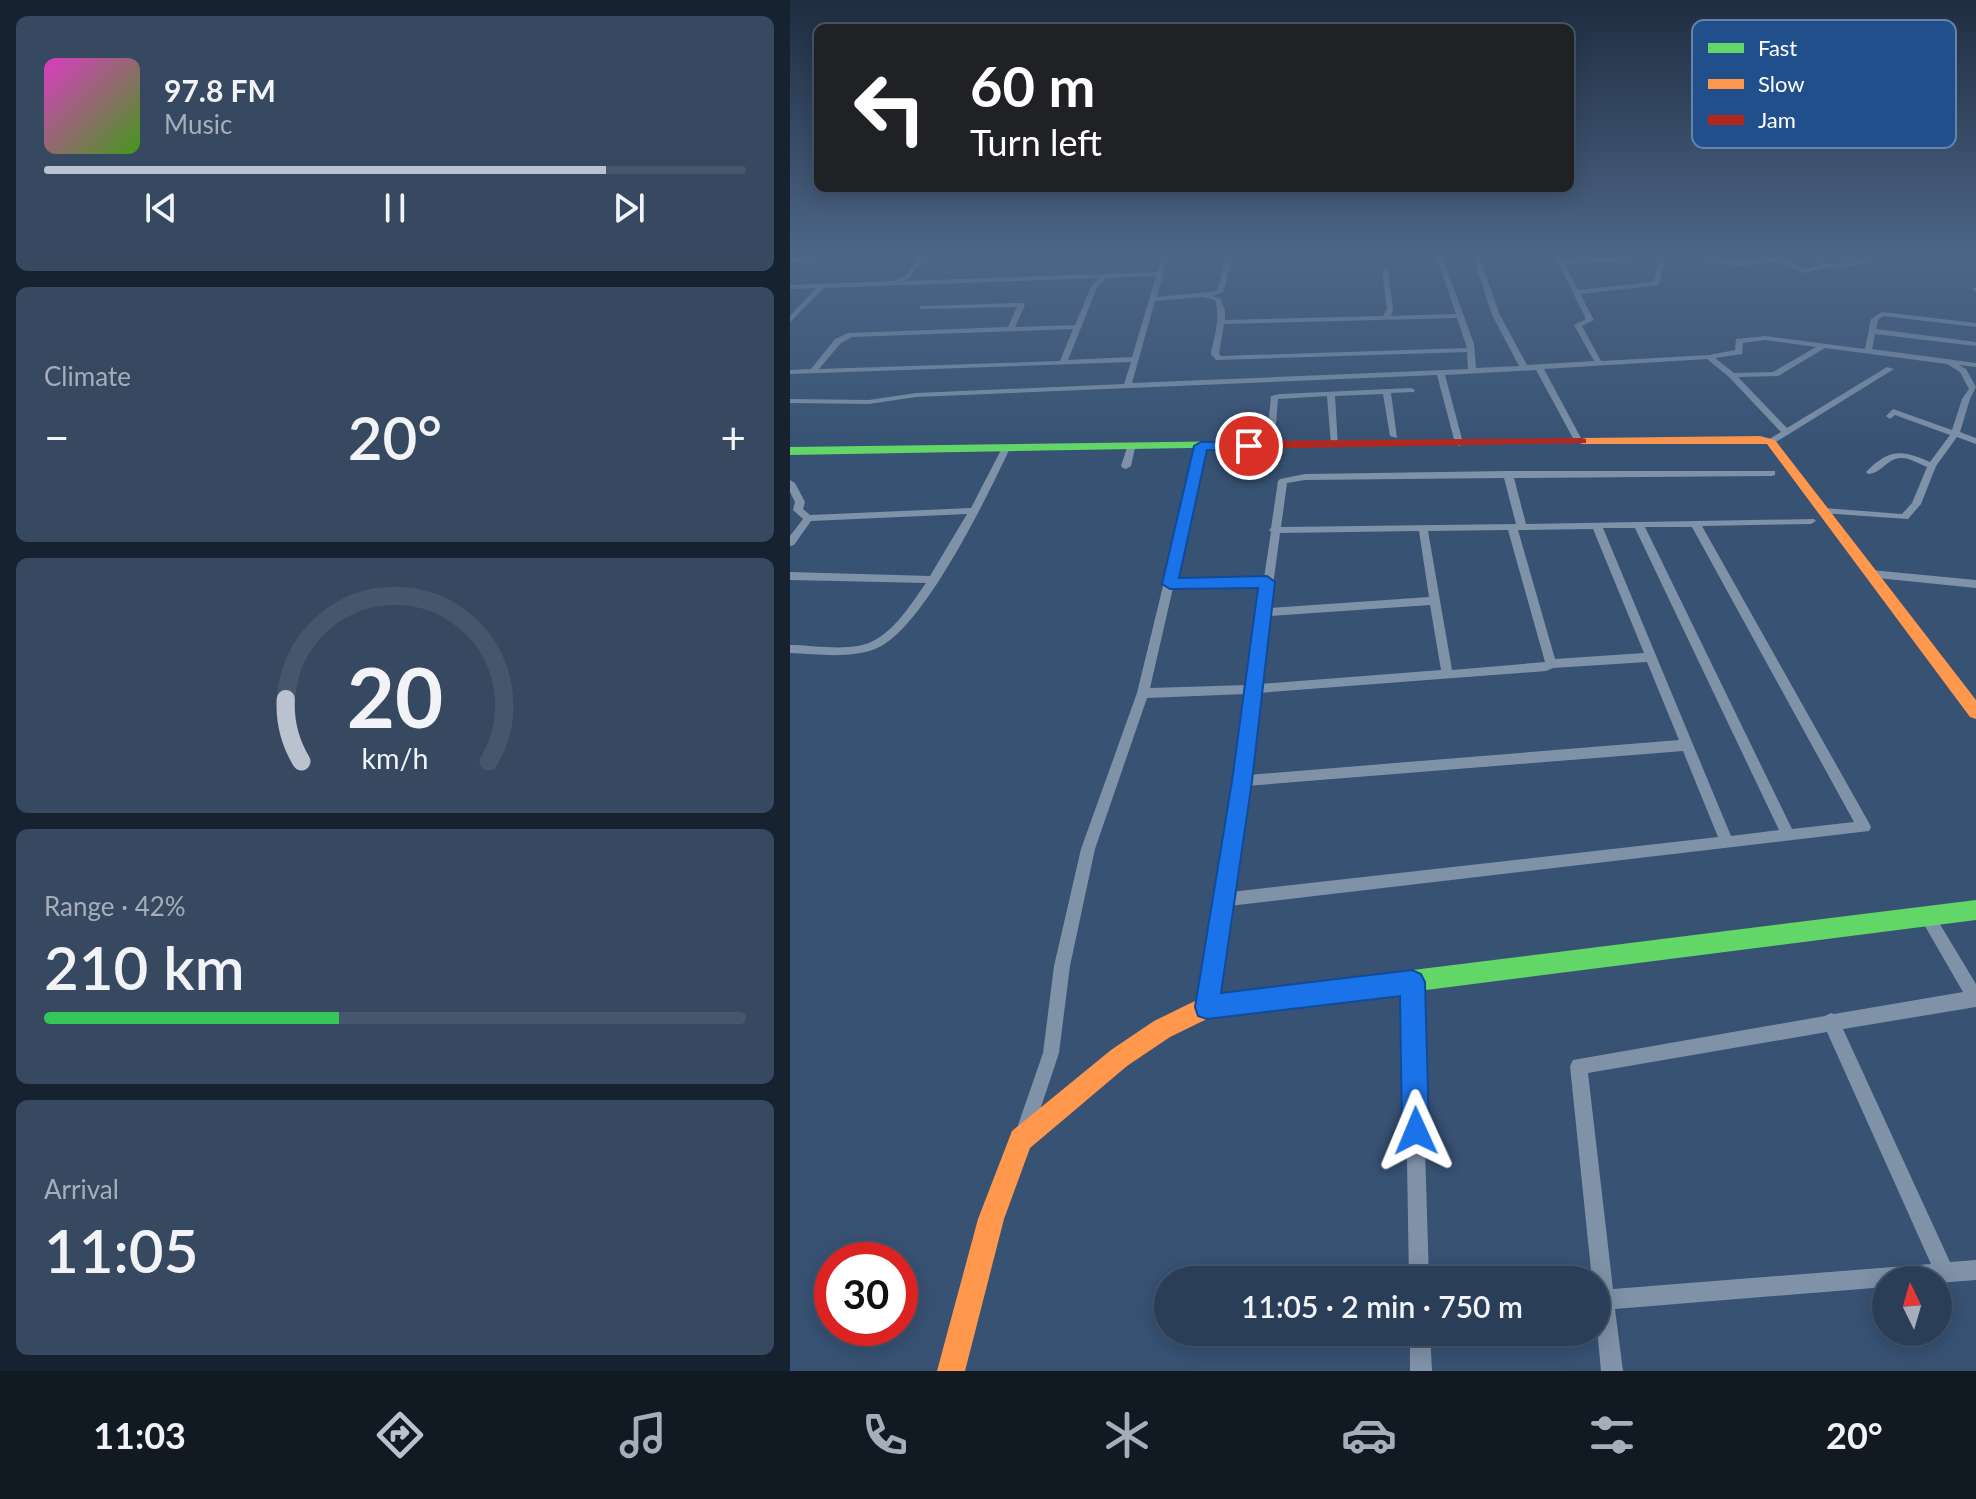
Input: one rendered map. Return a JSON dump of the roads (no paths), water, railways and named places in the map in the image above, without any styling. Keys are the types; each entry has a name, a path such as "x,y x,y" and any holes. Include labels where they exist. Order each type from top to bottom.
{"street":[{"path":"1010,330 1015,320"},
{"path":"1063,363 1079,320"},
{"path":"1128,384 1148,320"},
{"path":"1304,320 1221,322 1215,354 1219,358 1471,350"},
{"path":"1460,320 1471,350 1472,371"},
{"path":"1499,320 1524,368"},
{"path":"1590,320 1578,325 1598,362"},
{"path":"1868,351 1875,320"},
{"path":"1933,320 1976,325"},
{"path":"813,371 838,341 851,335 1076,327"},
{"path":"1872,331 1976,344"},
{"path":"790,401 869,402 916,395 1472,371 1709,357 1739,352 1739,341 1765,338 1976,365"},
{"path":"1732,375 1775,374 1825,345"},
{"path":"1709,357 1732,375 1786,432"},
{"path":"790,372 1136,359"},
{"path":"1274,530 1695,523 1817,516 1905,517 1916,504 1932,466 1955,434 1966,399 1973,389 1963,371 1949,363"},
{"path":"1539,367 1578,440"},
{"path":"1771,442 1890,369"},
{"path":"1440,372 1459,443"},
{"path":"1271,436 1274,398 1411,390"},
{"path":"1387,391 1394,436"},
{"path":"1331,394 1335,445"},
{"path":"1890,416 1893,412 1976,441"},
{"path":"790,451 1760,439 1771,442 1817,516 1871,574 1976,712"},
{"path":"951,1371 991,1219 1051,1053 1062,966 1088,849 1143,693 1201,446"},
{"path":"790,649 857,650 883,641 896,630 932,580 1006,448"},
{"path":"1126,466 1131,448"},
{"path":"1871,472 1899,453 1932,466"},
{"path":"1207,1007 1283,481 1292,477 1772,473"},
{"path":"1508,474 1517,526 1551,664"},
{"path":"790,483 800,502 798,510 808,518 973,511"},
{"path":"790,543 808,518"},
{"path":"1221,900 1864,827 1695,523"},
{"path":"1638,524 1788,835"},
{"path":"1597,525 1727,842"},
{"path":"1423,528 1447,674"},
{"path":"1871,574 1976,584"},
{"path":"790,576 932,580"},
{"path":"1170,584 1267,582"},
{"path":"1263,612 1433,601"},
{"path":"1143,693 1254,689 1651,657"},
{"path":"1242,781 1688,745"},
{"path":"1021,1140 1119,1058 1162,1029 1207,1007 1976,910"},
{"path":"1600,1266 1579,1066 1976,998 1927,916"},
{"path":"1412,982 1419,1266"},
{"path":"1831,1021 1942,1266"},
{"path":"1952,1272 1976,1270"},
{"path":"1610,1300 1872,1279"},
{"path":"1420,1346 1421,1371"},
{"path":"1609,1346 1612,1371"}]}
